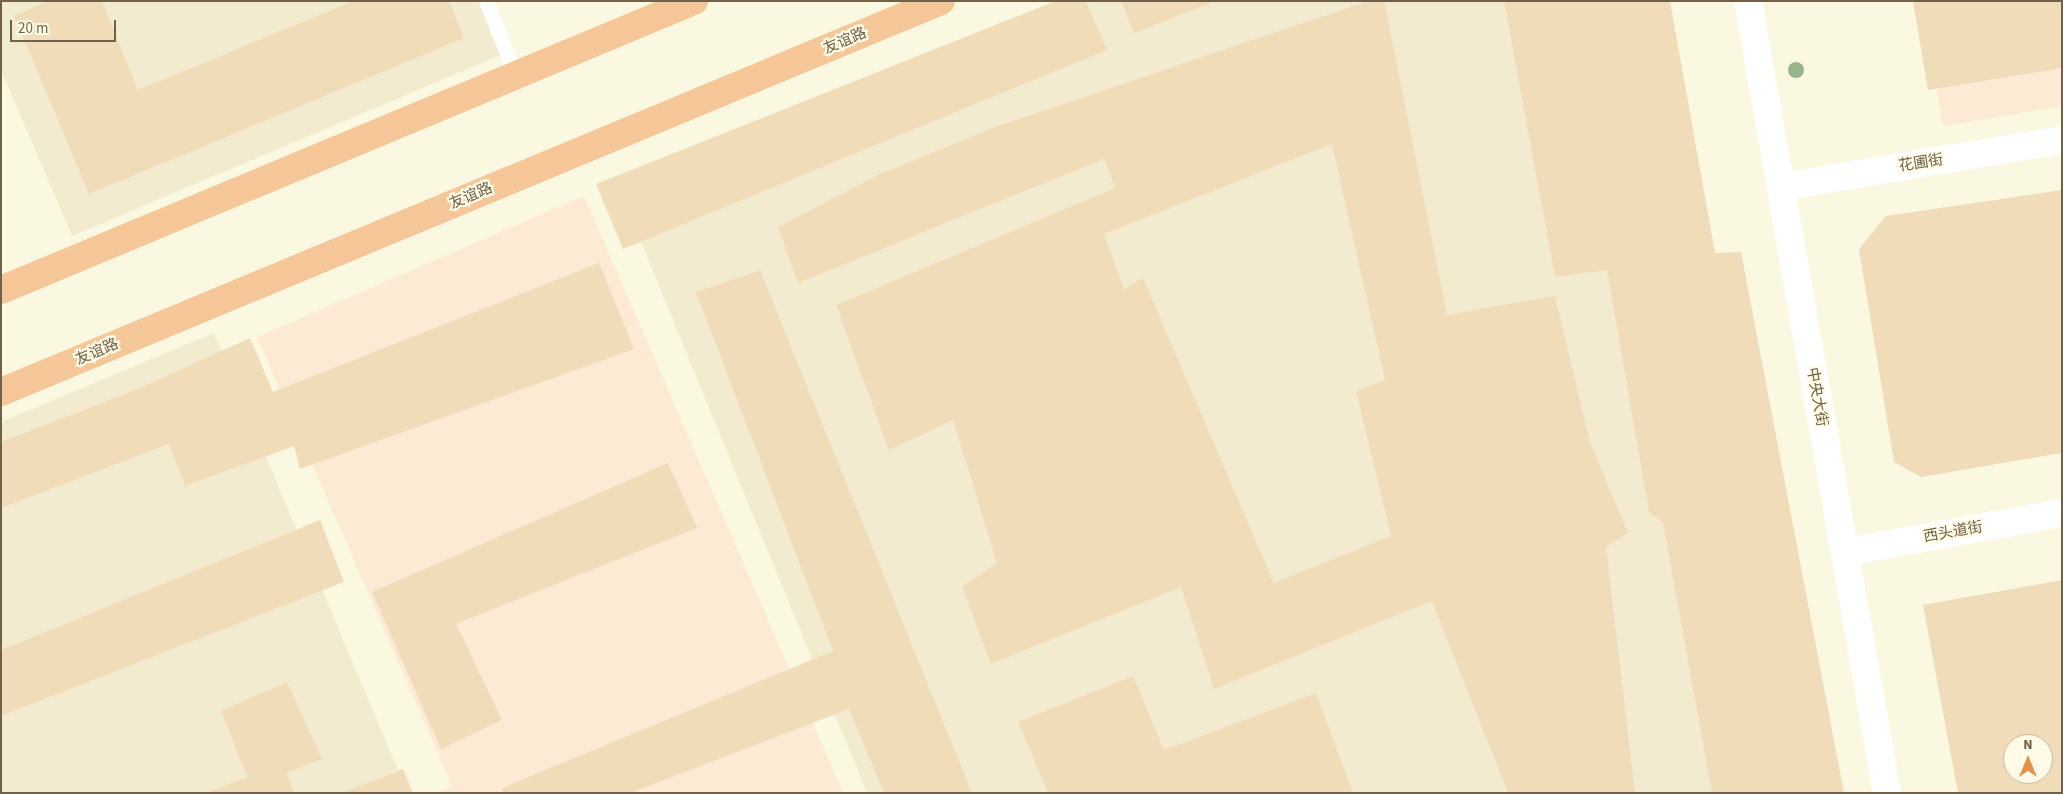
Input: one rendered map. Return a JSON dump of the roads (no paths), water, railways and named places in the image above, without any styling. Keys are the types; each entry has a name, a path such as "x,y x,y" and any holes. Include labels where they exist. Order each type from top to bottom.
{"highway":[{"path":"1,290 515,73 694,1"},
{"name":"友谊路","path":"1,392 941,1"}],"street":[{"name":"中央大街","path":"1750,4 1780,187 1887,793"},
{"name":"花圃街","path":"1780,187 2062,140"},
{"name":"西头道街","path":"1845,552 2062,513"}],"lane":[{"path":"486,1 515,73"}]}
